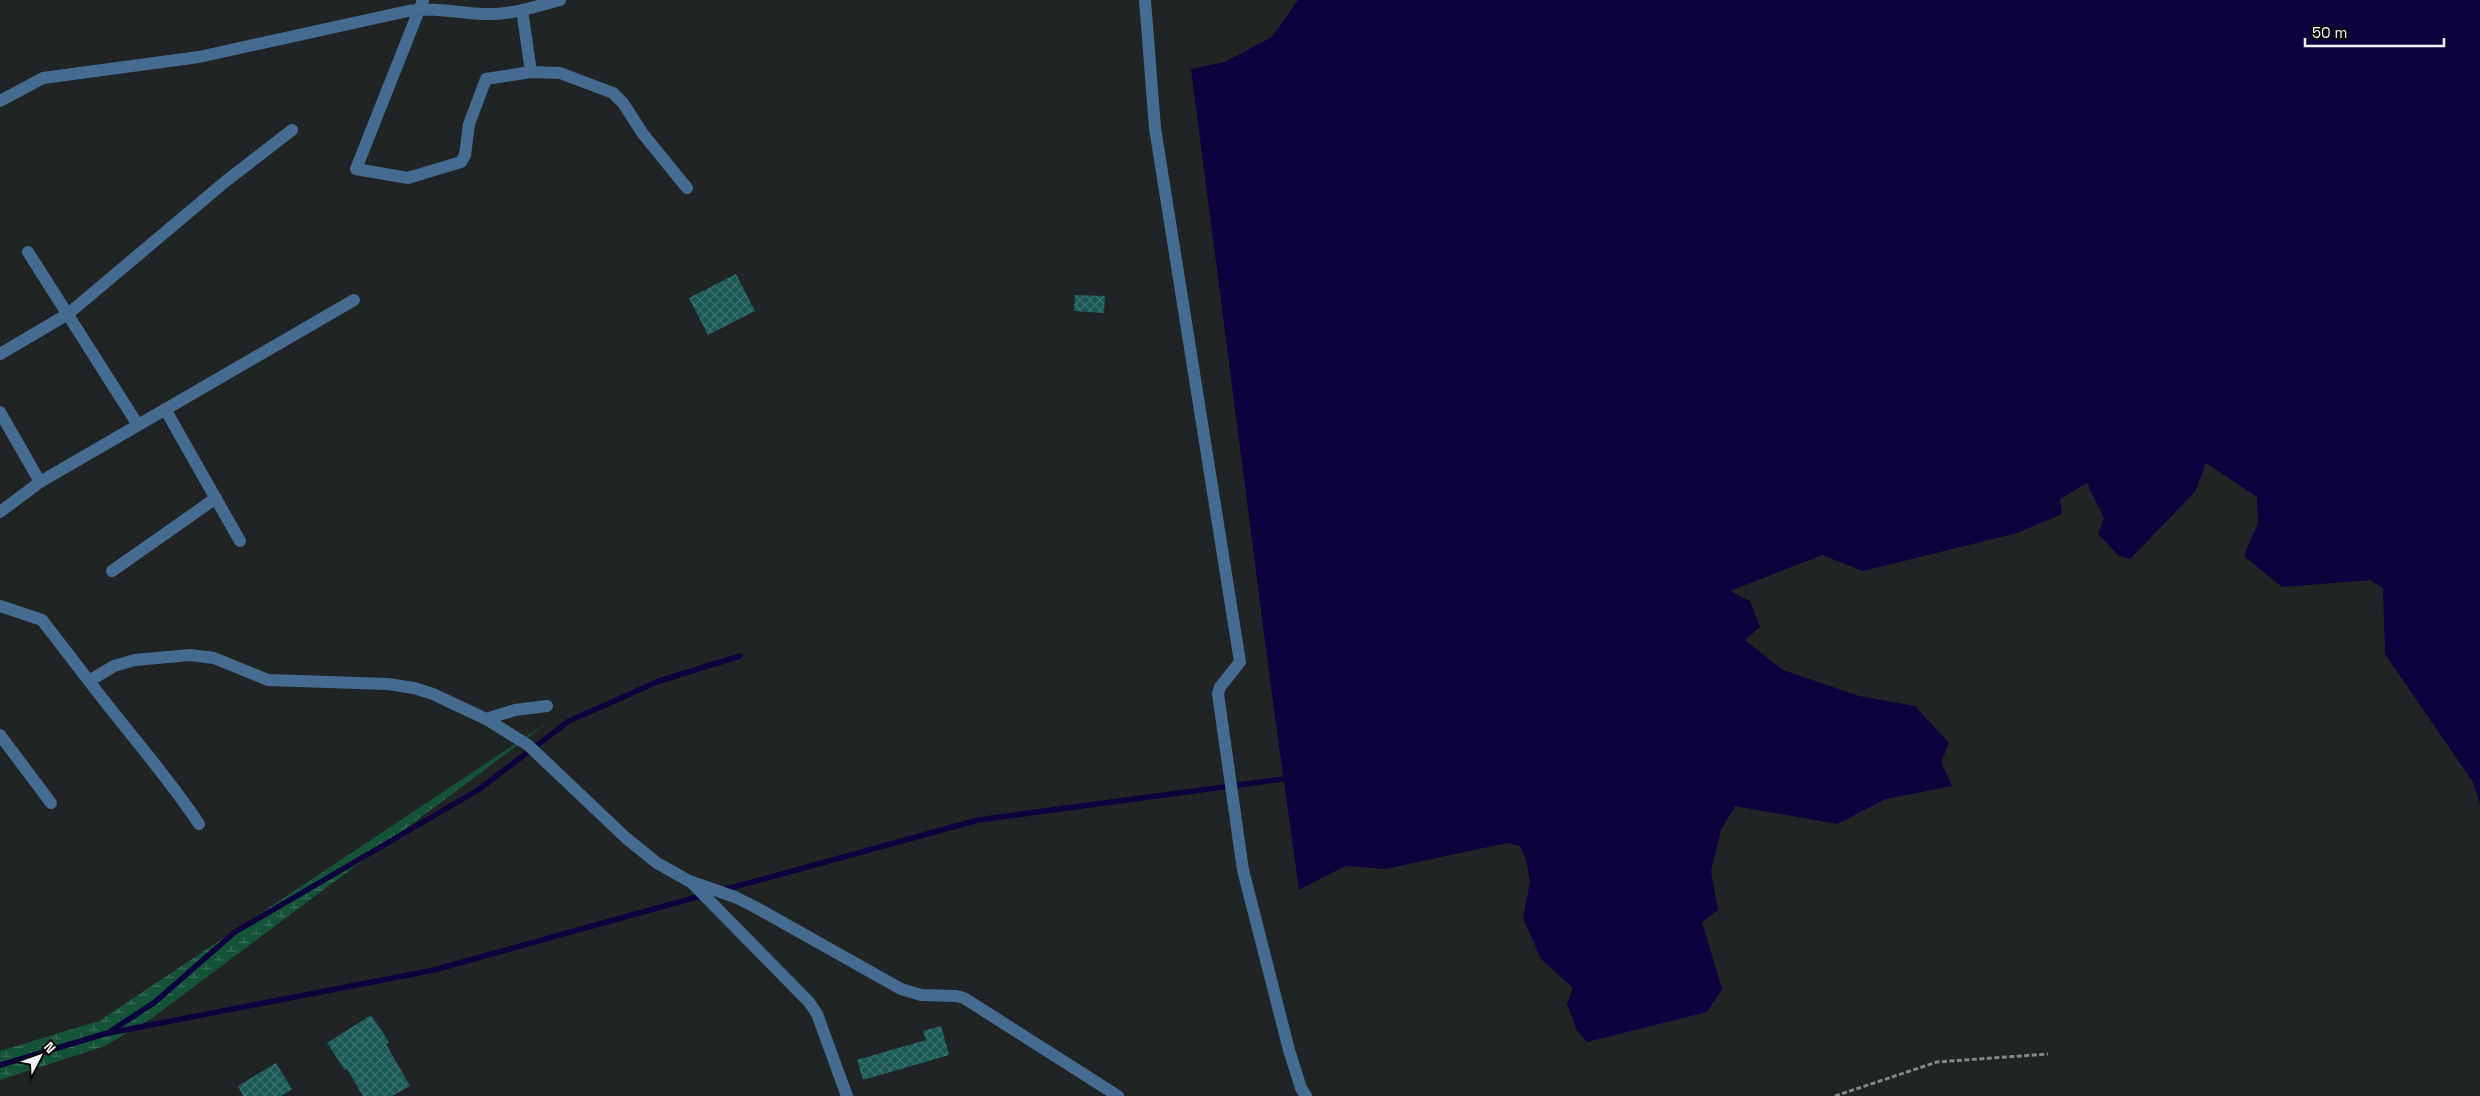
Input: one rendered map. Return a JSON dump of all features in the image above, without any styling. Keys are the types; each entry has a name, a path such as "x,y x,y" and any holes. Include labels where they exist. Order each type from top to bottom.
{"street":[{"path":"0,101 43,78 199,56 421,5 485,14 522,10 560,0"},
{"path":"1144,0 1155,128 1240,662 1220,687 1218,694 1243,870 1288,1050 1301,1088 1306,1096"},
{"path":"421,5 356,169 408,178 461,162 465,155 469,124 486,79 531,72 560,73 612,93 623,103 643,134 687,188"},
{"path":"522,10 531,72"},
{"path":"0,354 68,314 226,181 292,130"},
{"path":"28,252 138,425"},
{"path":"0,512 40,482 354,300"},
{"path":"165,409 240,541"},
{"path":"0,412 40,482"},
{"path":"112,571 216,498"},
{"path":"0,606 42,620 138,745 177,790 199,824"},
{"path":"89,680 114,666 135,660 200,656 214,658 268,680 388,684 414,688 486,719 528,745 644,853 689,881 735,897 755,907 901,988 921,994 964,998 1118,1096"},
{"path":"486,719 515,710 547,706"},
{"path":"0,734 51,803"},
{"path":"689,881 809,1002 817,1014 847,1096"}],"path":[{"path":"1835,1096 1936,1062 2048,1054"}],"green space":[{"path":"551,720 152,1018 105,1046 0,1080 0,1051 99,1021"}],"shaded area":[{"path":"1298,0 2480,0 2480,804 2473,782 2385,654 2383,588 2370,580 2282,587 2244,556 2258,523 2257,497 2206,463 2195,492 2130,559 2119,556 2098,534 2104,518 2087,483 2060,499 2062,514 2017,533 1863,571 1822,555 1730,591 1750,601 1760,627 1745,640 1783,670 1859,696 1915,706 1949,743 1941,762 1952,786 1886,799 1837,824 1735,806 1721,830 1711,871 1718,910 1702,922 1722,989 1707,1012 1587,1042 1577,1031 1567,1004 1573,988 1541,959 1523,918 1530,882 1526,860 1520,846 1507,843 1385,869 1345,866 1299,890 1191,69 1225,62 1272,37"}],"building":[{"path":"736,274 755,311 708,335 689,298"},
{"path":"1075,295 1105,296 1104,313 1074,311"},
{"path":"371,1015 389,1042 386,1044 410,1086 392,1096 363,1096 347,1069 345,1070 327,1043"},
{"path":"941,1026 949,1055 863,1080 857,1060 926,1040 923,1031"},
{"path":"276,1063 292,1089 281,1096 243,1096 238,1086"}],"waterway":[{"path":"111,1031 155,1002 235,932 478,790 569,721 659,681 740,656"},
{"path":"723,890 978,820 1283,779"},
{"path":"0,1065 104,1034 434,970 704,895"}]}
